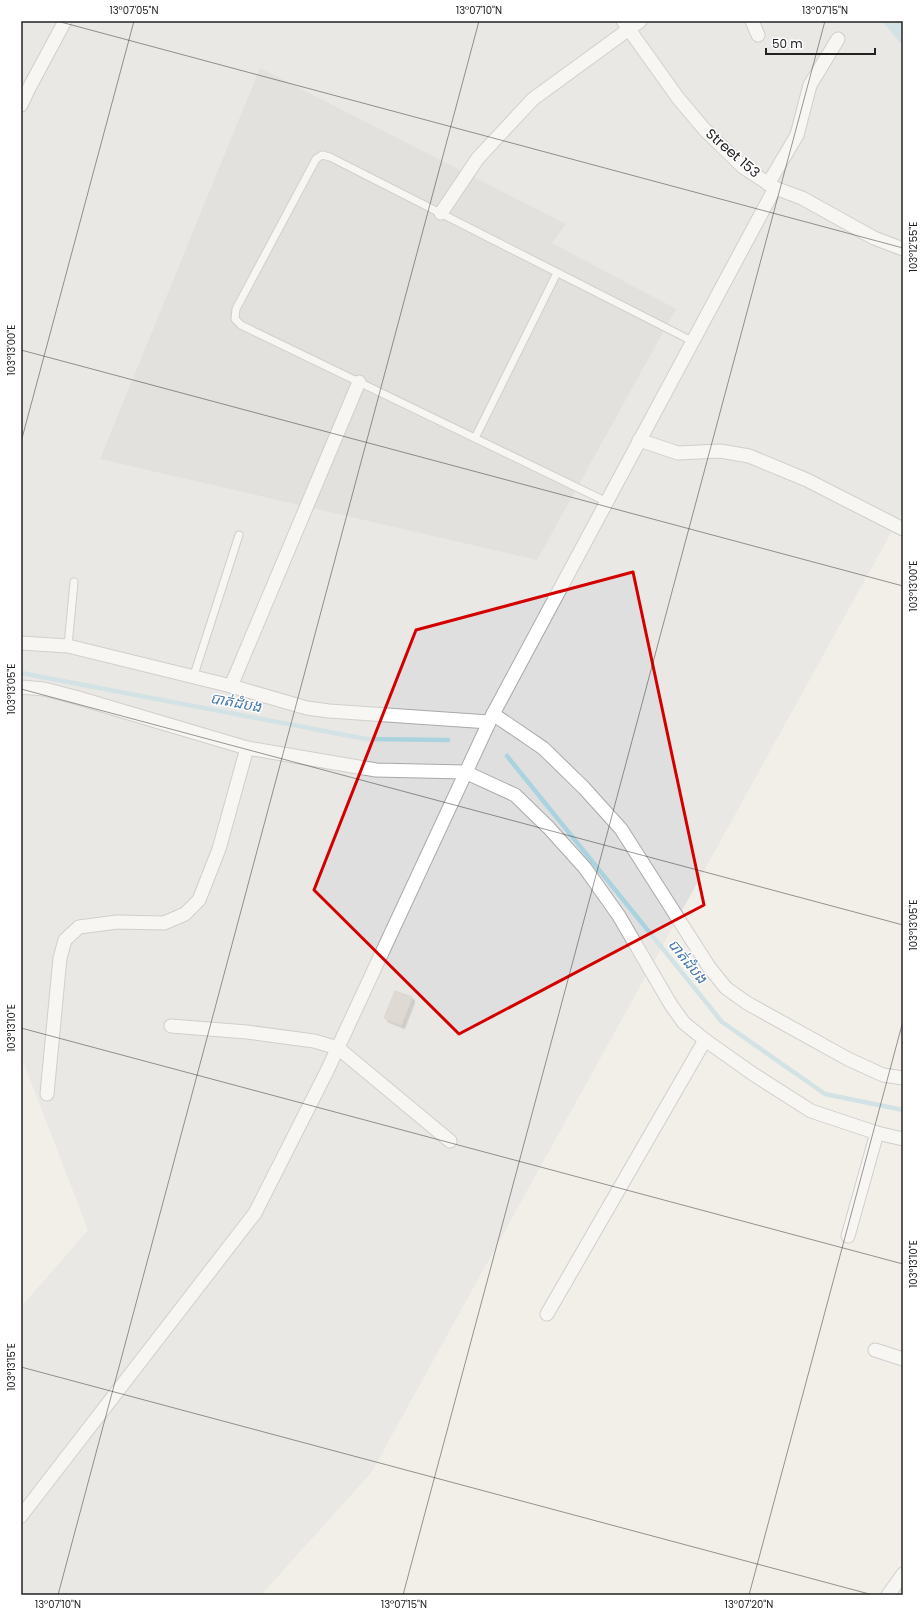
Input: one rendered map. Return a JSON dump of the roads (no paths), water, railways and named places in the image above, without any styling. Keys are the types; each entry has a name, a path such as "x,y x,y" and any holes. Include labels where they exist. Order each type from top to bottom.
{"street":[{"path":"21,105 65,21"},
{"path":"441,214 478,158 533,99 626,25 640,21"},
{"path":"752,21 758,35"},
{"name":"Street 153","path":"626,25 678,98 706,130 743,167 772,186 802,198 874,238 903,249"},
{"path":"21,1516 255,1213 338,1048 491,718 692,342 772,186 797,135 810,86 838,39"},
{"path":"230,686 359,382"},
{"path":"639,440 678,453 720,451 749,456 807,480 903,529"},
{"path":"21,643 68,646 230,686 307,708 329,711 491,718 543,748 584,788 621,829 709,967 726,988 747,1003 848,1059 883,1074 903,1078"},
{"path":"21,687 44,688 247,748 376,770 465,772 515,794 549,828 585,868 619,916 671,1005 684,1023 753,1074 811,1111 877,1133 903,1139"},
{"path":"47,1094 60,958 65,940 79,927 117,922 164,923 185,914 199,900 219,849 247,748"},
{"path":"171,1026 247,1032 314,1041 338,1048 450,1141"},
{"path":"548,1314 705,1040"},
{"path":"848,1236 877,1133"},
{"path":"875,1350 903,1359"},
{"path":"888,1595 903,1574"}],"lane":[{"path":"607,502 241,325 235,319 236,309 316,159 322,155 330,157 692,342"},
{"path":"475,438 557,273"},
{"path":"193,678 240,535"},
{"path":"68,646 74,582"}],"water":[{"path":"882,21 903,21 903,46"}],"waterway":[{"name":"បាត់ដំបង","path":"21,673 366,739 448,740"},
{"name":"បាត់ដំបង","path":"507,756 722,1022 825,1094 903,1110"}]}
